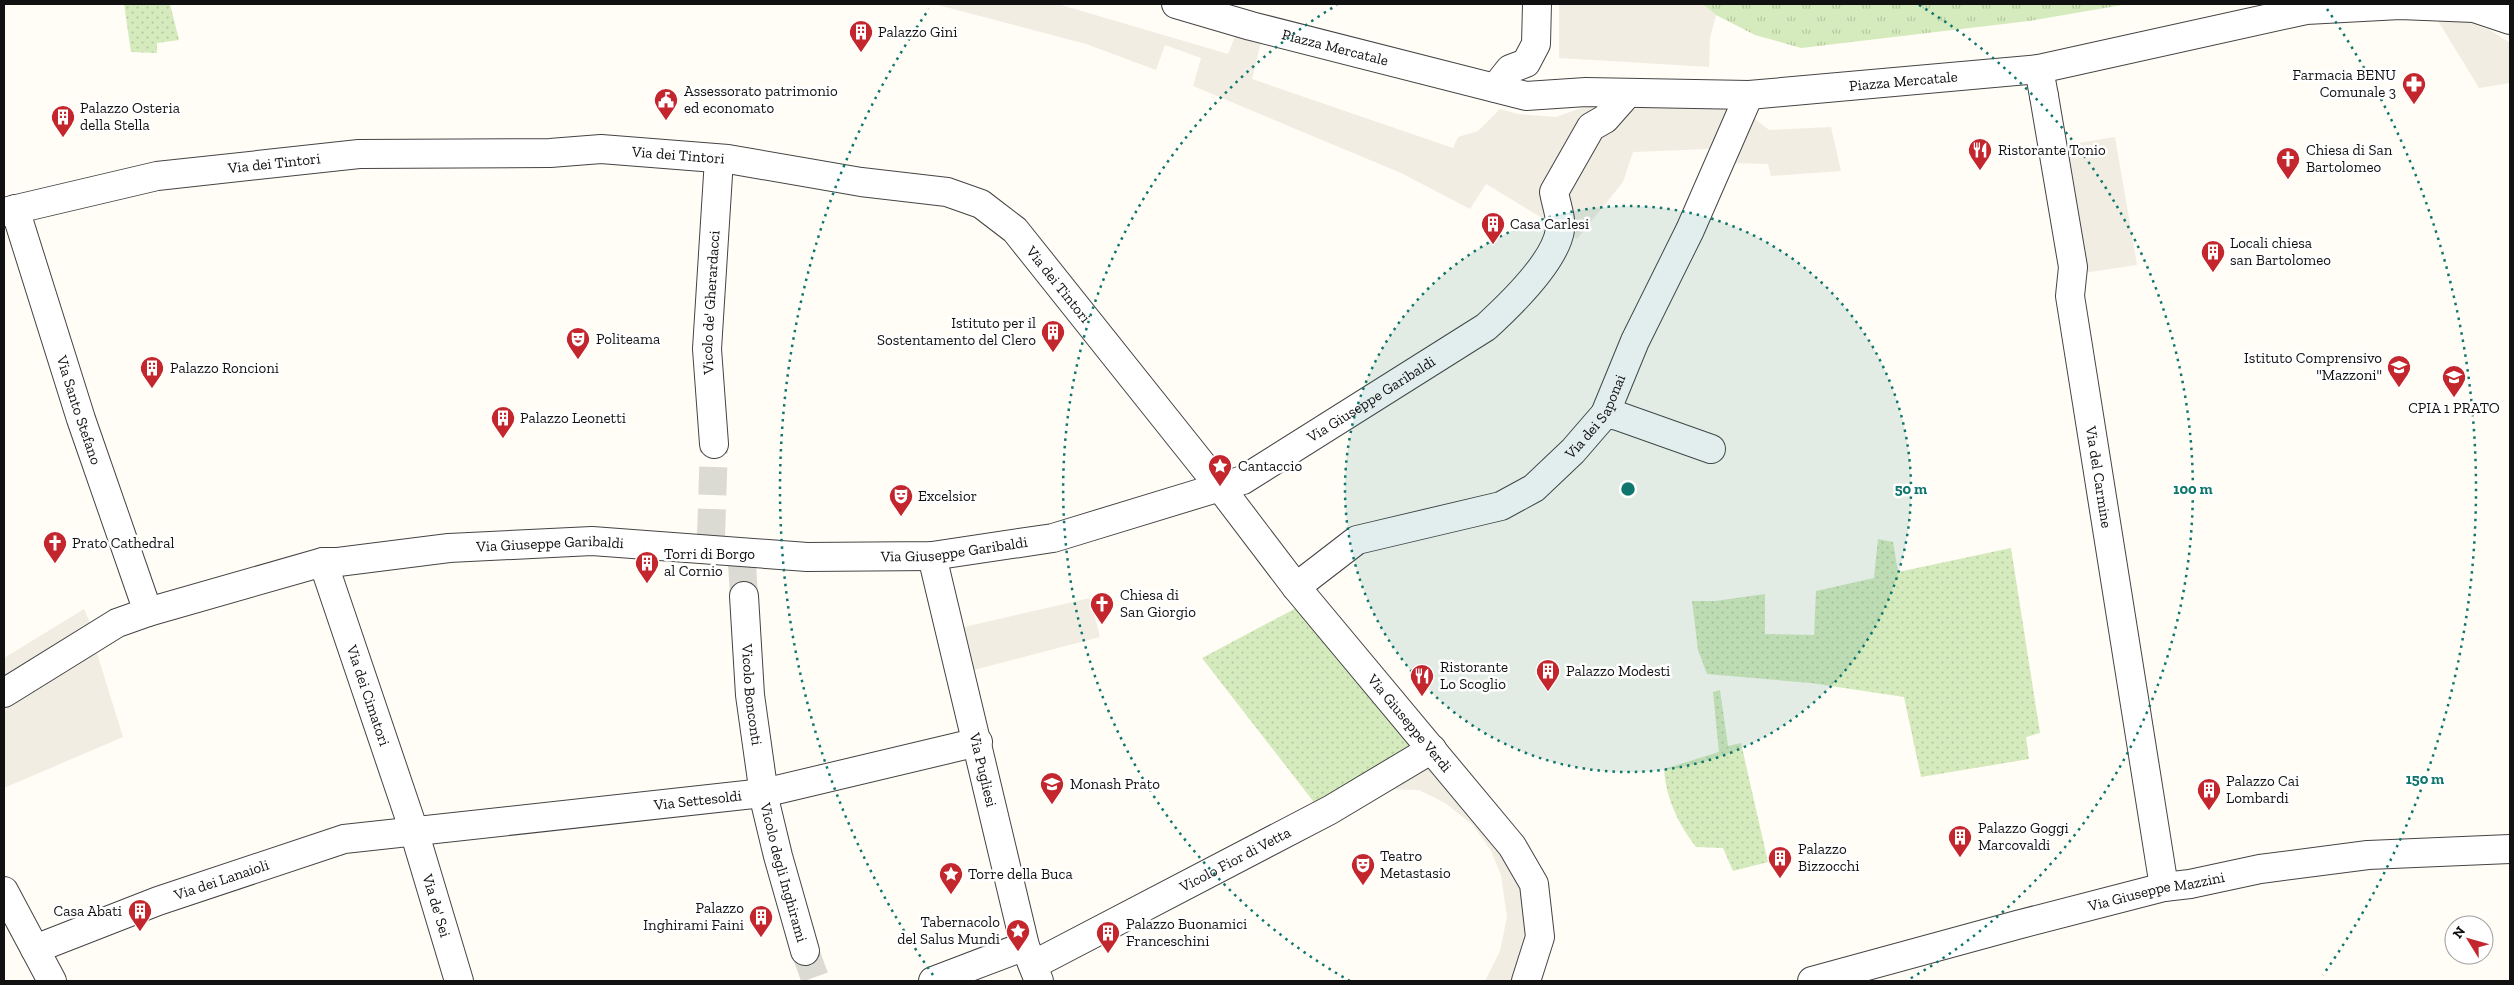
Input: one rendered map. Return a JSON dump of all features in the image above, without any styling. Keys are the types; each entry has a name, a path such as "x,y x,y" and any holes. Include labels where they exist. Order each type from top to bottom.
{"street":[{"name":"Piazza Mercatale","path":"1176,4 1251,26 1526,96 1586,92 1749,95 2039,69 2310,7 2400,5 2474,8 2510,20"},
{"path":"1495,88 1510,69 1526,63 1536,44 1537,4"},
{"name":"Via del Carmine","path":"2039,69 2073,267 2070,296 2164,888"},
{"name":"Via Giuseppe Garibaldi","path":"4,693 117,623 148,612 323,562 338,562 449,548 592,541 711,543 742,558 932,556 1053,538 1242,480 1486,327 1514,302 1556,246 1561,228 1554,192 1591,127 1605,119 1628,93"},
{"name":"Via dei Saponai","path":"1296,587 1358,540 1501,506 1534,488 1573,451 1605,414 1635,341 1690,230 1749,95"},
{"name":"Via dei Tintori","path":"10,210 157,176 358,154 550,153 601,150 719,159 861,182 947,192 981,204 1015,230 1220,487"},
{"name":"Vicolo de' Gherardacci","path":"714,444 707,349 719,159"},
{"name":"Via Santo Stefano","path":"10,210 148,612"},
{"path":"1605,414 1618,416 1711,449"},
{"name":"Via Giuseppe Verdi","path":"1220,487 1296,587 1512,846 1534,884 1540,937 1526,981"},
{"name":"Via Pugliesi","path":"932,556 1033,964"},
{"name":"Via dei Cimatori","path":"323,562 414,831"},
{"name":"Vicolo Bonconti","path":"744,596 750,695 764,793"},
{"name":"Via Settesoldi","path":"414,831 764,793 978,742"},
{"name":"Vicolo Fior di Vetta","path":"933,981 1033,964 1330,810 1432,749"},
{"name":"Vicolo degli Inghirami","path":"764,793 778,856 805,951"},
{"name":"Via dei Lanaioli","path":"34,948 158,901 344,839 414,831"},
{"name":"Via de' Sei","path":"414,831 459,981"},
{"name":"Via Giuseppe Mazzini","path":"1812,981 1998,930 2164,888 2260,869 2368,855 2510,849"},
{"path":"4,891 52,981"}],"green space":[{"path":"124,4 170,4 179,40 157,43 157,53 131,52"},
{"path":"1702,4 2128,4 2029,21 1801,48 1755,35 1716,15"},
{"path":"1878,539 1893,542 1898,572 2011,548 2040,733 2026,737 2029,759 1921,777 1904,697 1811,683 1707,674 1698,650 1692,601 1715,601 1765,594 1765,634 1814,635 1816,591 1874,578"},
{"path":"1300,606 1419,756 1320,810 1202,658"},
{"path":"1720,690 1728,746 1741,743 1768,862 1733,871 1723,848 1696,847 1678,820 1670,801 1664,769 1719,752 1713,692"}],"shaded area":[{"path":"934,4 1058,4 1228,54 1238,29 1262,38 1252,79 1453,148 1458,137 1478,131 1500,109 1518,114 1556,117 1584,107 1730,108 1709,149 1633,152 1623,182 1577,239 1486,184 1470,209 1401,173 1193,86 1201,58 1165,45 1156,70 1086,44"},
{"path":"1559,4 1702,4 1716,15 1710,38 1709,67 1559,58"},
{"path":"2435,16 2465,21 2490,30 2510,43 2510,83 2479,88"},
{"path":"1749,114 1769,130 1831,127 1841,171 1771,176 1768,164 1729,163"},
{"path":"2115,137 2137,265 2083,273 2060,146"},
{"path":"1090,598 1100,637 970,671 960,628"},
{"path":"84,609 95,635 96,650 123,737 4,788 4,658"},
{"path":"1419,756 1502,851 1524,886 1530,922 1516,978 1512,981 1485,981 1500,951 1507,917 1501,875 1491,851 1473,825 1445,803 1419,790 1384,789"}],"tunnel":[{"path":"711,537 714,444"},
{"path":"742,564 744,596"},
{"path":"805,951 816,981"}],"place":[{"name":"Palazzo Gini","path":"861,53"},
{"name":"Farmacia BENU Comunale 3","path":"2414,105"},
{"name":"Assessorato patrimonio ed economato","path":"666,121"},
{"name":"Palazzo Osteria della Stella","path":"63,138"},
{"name":"Ristorante Tonio","path":"1980,171"},
{"name":"Chiesa di San Bartolomeo","path":"2288,180"},
{"name":"Casa Carlesi","path":"1493,245"},
{"name":"Locali chiesa san Bartolomeo","path":"2213,273"},
{"name":"Istituto per il Sostentamento del Clero","path":"1053,353"},
{"name":"Politeama","path":"578,360"},
{"name":"Istituto Comprensivo \"Mazzoni\"","path":"2399,388"},
{"name":"Palazzo Roncioni","path":"152,389"},
{"name":"CPIA 1 PRATO","path":"2454,398"},
{"name":"Palazzo Leonetti","path":"503,439"},
{"name":"Cantaccio","path":"1220,487"},
{"name":"Excelsior","path":"901,517"},
{"name":"Prato Cathedral","path":"55,564"},
{"name":"Torri di Borgo al Cornio","path":"647,584"},
{"name":"Chiesa di San Giorgio","path":"1102,625"},
{"name":"Palazzo Modesti","path":"1548,692"},
{"name":"Ristorante Lo Scoglio","path":"1422,697"},
{"name":"Monash Prato","path":"1052,805"},
{"name":"Palazzo Cai Lombardi","path":"2209,811"},
{"name":"Palazzo Goggi Marcovaldi","path":"1960,858"},
{"name":"Palazzo Bizzocchi","path":"1780,879"},
{"name":"Teatro Metastasio","path":"1363,886"},
{"name":"Torre della Buca","path":"951,895"},
{"name":"Casa Abati","path":"140,932"},
{"name":"Palazzo Inghirami Faini","path":"761,938"},
{"name":"Tabernacolo del Salus Mundi","path":"1018,952"},
{"name":"Palazzo Buonamici Franceschini","path":"1108,954"}]}
